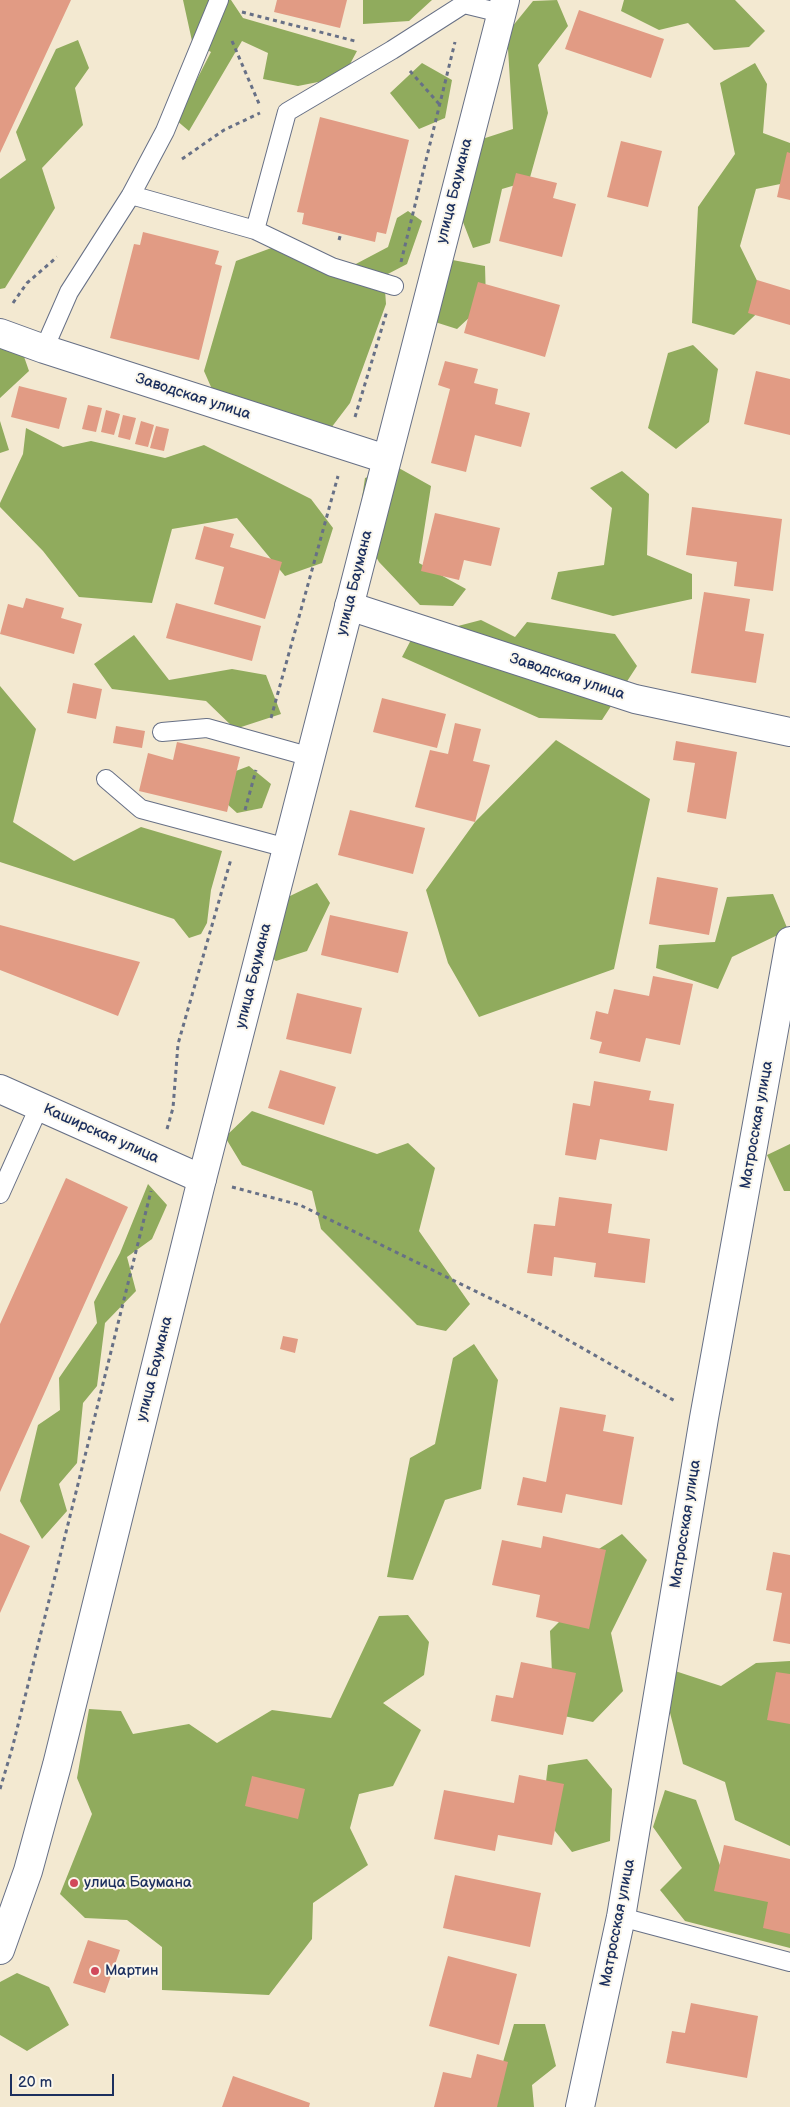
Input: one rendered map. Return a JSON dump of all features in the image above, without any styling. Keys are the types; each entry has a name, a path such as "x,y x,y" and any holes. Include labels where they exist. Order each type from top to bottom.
{"street":[{"name":"улица Баумана","path":"0,1950 28,1871 54,1774 202,1179 503,7"},
{"name":"Заводская улица","path":"0,333 44,349 386,459"},
{"name":"Заводская улица","path":"349,606 635,700 790,732"},
{"name":"Матросская улица","path":"580,2107 621,1917 704,1418 790,941"},
{"name":"Каширская улица","path":"0,1089 202,1179"}],"lane":[{"path":"44,349 68,292 131,194 165,131 218,3"},
{"path":"255,230 288,112 392,50 464,4 503,7"},
{"path":"131,194 255,230 332,267 394,286"},
{"path":"162,732 206,728 311,757"},
{"path":"106,779 141,809 287,848"},
{"path":"0,1194 39,1106"},
{"path":"621,1917 790,1962"}],"path":[{"path":"218,3 392,50 440,105"},
{"path":"218,3 262,111"},
{"path":"0,1789 12,1749 173,1108 178,1044 264,744 346,446 394,286 464,4"},
{"path":"202,1179 300,1205 526,1316 704,1418"}],"green space":[{"path":"183,0 231,0 243,18 357,51 343,77 298,86 263,79 268,53 242,41 189,131 176,120 211,52 192,41"},
{"path":"363,0 432,0 409,21 363,24"},
{"path":"557,0 568,26 538,65 548,113 529,181 502,189 490,243 473,248 458,209 476,141 513,129 507,33 533,1"},
{"path":"624,0 735,0 765,31 749,47 714,50 688,23 659,30 621,11"},
{"path":"78,40 89,68 75,88 83,125 42,168 55,208 5,288 0,289 0,179 26,160 16,132 56,49"},
{"path":"422,63 452,80 445,118 419,129 390,93"},
{"path":"755,63 767,84 763,133 790,143 790,182 756,189 740,246 768,303 734,335 692,323 698,207 735,154 720,83"},
{"path":"408,211 422,221 407,264 384,276 386,304 350,403 328,432 215,396 204,371 236,261 274,247 335,275 388,247 397,218"},
{"path":"447,259 485,266 486,302 457,329 435,322"},
{"path":"0,341 21,348 29,371 0,398"},
{"path":"693,345 718,369 709,422 676,449 648,428 668,353"},
{"path":"0,421 9,450 0,453"},
{"path":"26,428 63,447 91,441 165,458 204,445 311,499 333,528 322,563 285,576 237,518 172,529 152,603 79,597 43,551 0,507 0,503 23,454"},
{"path":"397,467 431,486 419,563 466,589 453,606 420,605 379,562 358,524 365,478"},
{"path":"622,471 649,494 647,555 692,574 692,599 613,616 551,599 558,572 604,565 612,508 590,488"},
{"path":"481,620 515,637 527,622 615,634 637,666 602,720 539,718 402,657 412,638"},
{"path":"134,635 169,680 232,669 266,675 281,714 235,729 206,701 112,689 94,664"},
{"path":"0,686 36,729 13,822 74,861 141,827 222,851 211,890 207,923 201,934 189,938 174,919 0,862"},
{"path":"556,740 650,799 614,969 479,1017 448,963 426,890 475,822"},
{"path":"249,766 271,784 262,808 237,813 215,793 220,777"},
{"path":"317,883 330,903 307,951 276,961 253,943 263,909"},
{"path":"773,894 788,930 732,957 718,989 656,968 659,945 715,942 727,897"},
{"path":"252,1111 377,1154 408,1143 435,1168 419,1231 470,1304 446,1331 417,1325 321,1229 312,1191 242,1165 225,1137"},
{"path":"790,1144 790,1191 784,1191 767,1155"},
{"path":"148,1184 167,1205 152,1239 127,1257 136,1291 105,1323 97,1386 83,1403 77,1463 59,1484 67,1511 42,1539 20,1501 38,1425 60,1410 59,1378 97,1323 94,1302 120,1253"},
{"path":"474,1344 498,1380 481,1489 445,1500 413,1580 387,1577 410,1458 435,1444 453,1358"},
{"path":"622,1534 647,1560 611,1633 623,1691 593,1722 554,1714 550,1631 584,1597 588,1556"},
{"path":"408,1615 429,1642 424,1675 383,1703 421,1730 393,1786 359,1794 350,1828 368,1865 313,1903 312,1939 269,1995 162,1990 162,1947 127,1920 85,1918 60,1894 92,1814 77,1778 89,1709 121,1711 133,1734 189,1724 217,1743 272,1710 331,1718 379,1616"},
{"path":"790,1661 790,1846 735,1820 725,1782 683,1764 666,1697 672,1670 721,1686 756,1663"},
{"path":"587,1759 612,1789 610,1841 572,1852 542,1815 548,1765"},
{"path":"665,1790 696,1800 726,1882 790,1900 790,1948 685,1921 660,1890 682,1868 653,1827"},
{"path":"17,1973 49,1987 69,2025 27,2051 0,2035 0,1982"},
{"path":"514,2024 545,2024 556,2066 532,2085 534,2107 490,2107"}],"building":[{"path":"0,0 71,0 0,153"},
{"path":"277,0 347,0 340,28 274,12"},
{"path":"579,10 664,39 651,78 565,49"},
{"path":"320,117 409,140 386,234 377,232 375,242 302,224 304,213 297,212"},
{"path":"621,141 662,151 648,207 607,197"},
{"path":"787,152 790,153 790,200 777,197"},
{"path":"516,173 557,183 553,198 576,204 562,257 499,241"},
{"path":"143,232 219,251 215,264 222,266 199,360 110,338 134,244 140,245"},
{"path":"757,280 790,290 790,325 748,313"},
{"path":"478,282 560,305 545,357 464,333"},
{"path":"445,361 478,369 474,383 498,389 495,404 530,413 521,447 475,435 466,472 431,463 450,389 438,385"},
{"path":"756,371 790,379 790,435 744,424"},
{"path":"19,386 67,398 59,429 11,417"},
{"path":"88,405 102,408 96,432 82,429"},
{"path":"106,410 120,414 114,435 101,432"},
{"path":"123,415 136,418 130,440 118,437"},
{"path":"141,421 154,425 148,447 135,444"},
{"path":"156,426 169,429 164,451 150,448"},
{"path":"692,507 782,519 773,591 734,586 737,562 686,555"},
{"path":"435,513 500,528 491,566 464,560 459,580 421,571"},
{"path":"204,526 234,534 230,547 282,562 265,619 214,604 224,567 195,559"},
{"path":"704,592 750,599 745,631 764,634 756,683 691,673"},
{"path":"26,598 64,608 61,618 82,624 74,654 0,634 8,604 23,608"},
{"path":"176,603 261,626 252,661 166,638"},
{"path":"73,683 102,689 96,719 67,713"},
{"path":"382,698 446,714 437,748 373,732"},
{"path":"455,723 481,729 473,761 490,765 475,822 415,807 430,750 448,754"},
{"path":"116,726 145,731 142,748 113,743"},
{"path":"676,741 737,752 726,819 687,812 695,763 673,760"},
{"path":"177,742 240,757 227,812 139,791 148,753 173,760"},
{"path":"350,810 425,828 413,874 338,855"},
{"path":"657,877 718,888 709,935 649,924"},
{"path":"330,915 408,932 398,973 321,955"},
{"path":"0,925 140,962 118,1016 0,970"},
{"path":"653,976 693,984 680,1045 646,1038 640,1062 599,1053 602,1042 590,1039 596,1011 608,1014 614,989 649,996"},
{"path":"297,993 362,1008 351,1054 286,1039"},
{"path":"280,1070 336,1087 324,1125 268,1108"},
{"path":"594,1081 651,1091 649,1100 674,1104 667,1151 600,1139 596,1160 565,1155 573,1103 590,1106"},
{"path":"66,1178 128,1207 0,1492 0,1324"},
{"path":"559,1197 612,1204 608,1233 650,1239 645,1283 594,1277 596,1263 554,1257 552,1276 527,1273 534,1224 555,1226"},
{"path":"283,1336 298,1339 295,1353 280,1349"},
{"path":"560,1407 606,1415 603,1431 634,1437 622,1505 566,1494 562,1513 517,1505 523,1477 546,1482"},
{"path":"0,1533 30,1546 0,1613"},
{"path":"543,1536 606,1550 589,1629 536,1617 540,1595 492,1585 502,1540 541,1548"},
{"path":"773,1552 790,1555 790,1644 773,1641 782,1593 766,1590"},
{"path":"521,1662 576,1673 563,1735 491,1721 496,1695 513,1698"},
{"path":"776,1672 790,1674 790,1724 767,1720"},
{"path":"519,1775 564,1784 552,1845 498,1835 495,1851 434,1839 444,1790 514,1803"},
{"path":"252,1776 305,1789 298,1819 245,1806"},
{"path":"724,1845 790,1859 790,1934 763,1928 768,1902 714,1891"},
{"path":"455,1875 541,1893 530,1947 443,1928"},
{"name":"Мартин","path":"88,1940 120,1950 105,1993 73,1983"},
{"path":"448,1956 517,1974 499,2045 429,2026"},
{"path":"691,2003 758,2016 747,2078 666,2063 672,2031 685,2033"},
{"path":"477,2054 508,2062 497,2107 434,2107 443,2072 471,2078"},
{"path":"233,2076 310,2103 309,2107 222,2107"}],"place":[{"name":"улица Баумана","path":"74,1883"},
{"name":"Мартин","path":"95,1971"}]}
